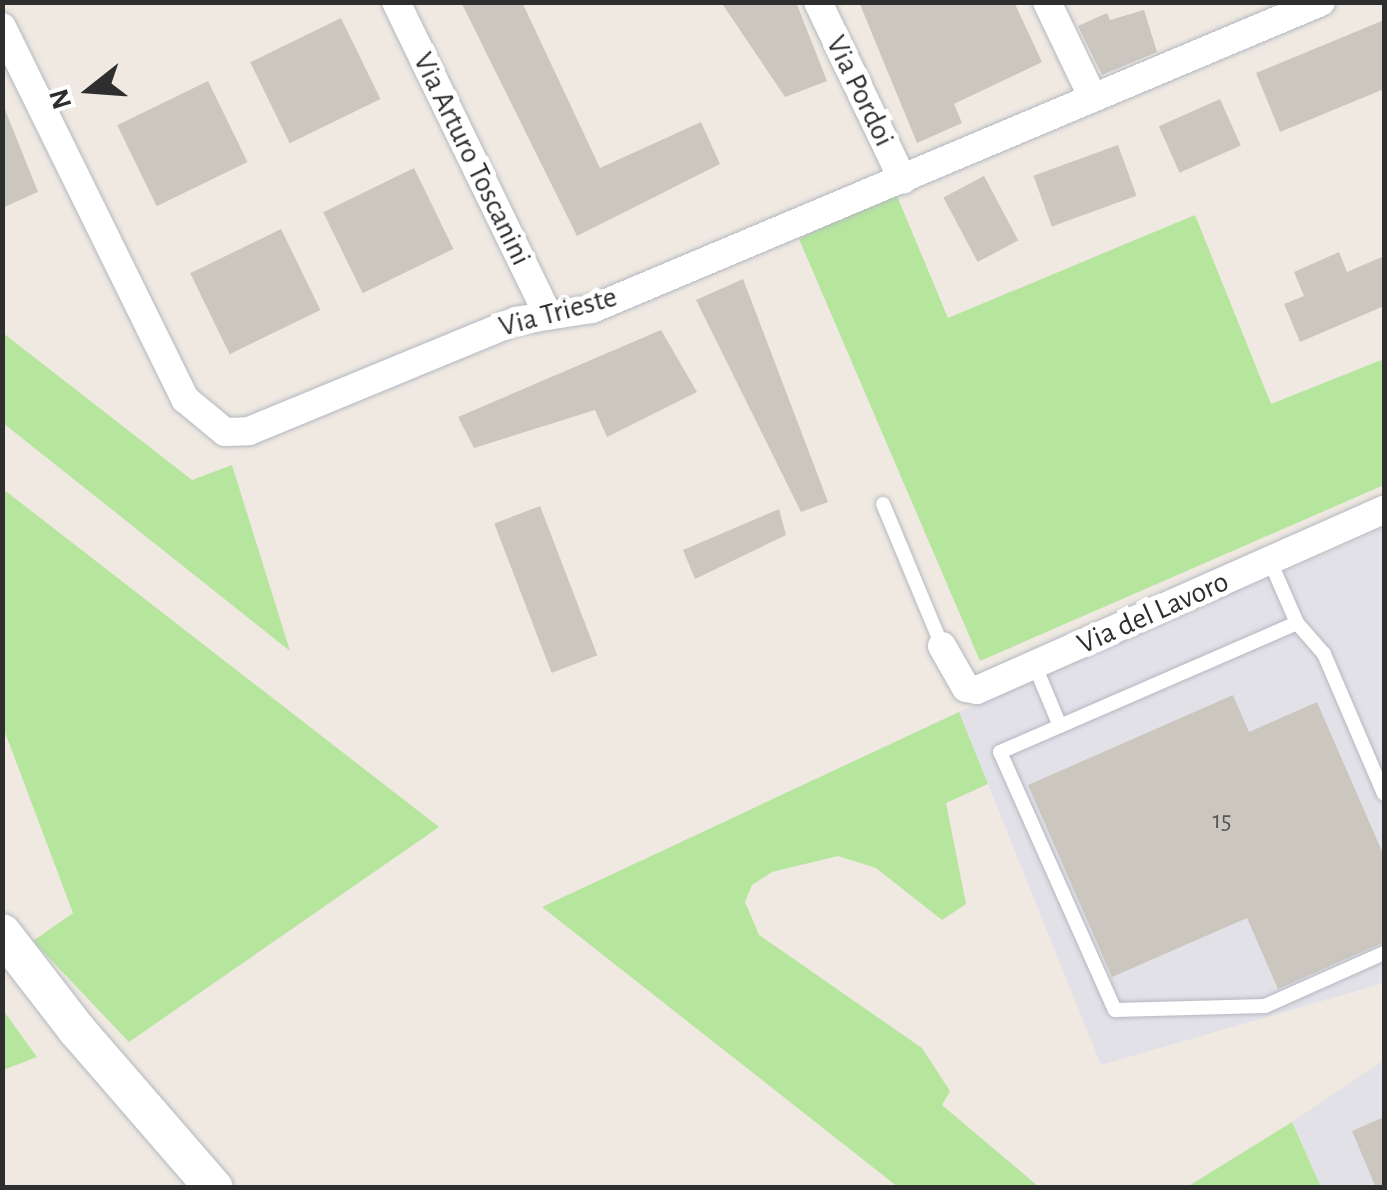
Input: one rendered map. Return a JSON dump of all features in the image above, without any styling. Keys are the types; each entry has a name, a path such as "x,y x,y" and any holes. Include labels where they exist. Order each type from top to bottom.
{"main road":[{"path":"2,933 76,1030 214,1188"}],"street":[{"name":"Via Arturo Toscanini","path":"396,2 548,316"},
{"name":"Via Pordoi","path":"818,2 903,180"},
{"path":"1047,2 1092,96"},
{"name":"Via Trieste","path":"2,27 185,399 224,432 248,431 482,333 592,309 1321,2"},
{"name":"Via del Lavoro","path":"942,646 966,688 978,690 1384,510"}],"lane":[{"path":"882,504 942,646"},
{"path":"1270,561 1296,623 1324,654 1384,794"},
{"path":"1296,623 1000,752 1115,1010 1266,1006 1384,954"},
{"path":"1035,666 1060,726"}],"shaded area":[{"path":"1384,528 1384,983 1101,1065 959,712"},
{"path":"1384,1060 1384,1187 1321,1187 1292,1122"}],"green space":[{"path":"895,191 948,318 1195,215 1271,404 1384,359 1384,485 980,661 799,239"},
{"path":"3,333 192,480 232,465 290,651 3,423"},
{"path":"3,489 439,827 129,1042 33,941 73,913 3,727"},
{"path":"959,712 988,784 946,803 966,904 942,920 876,868 838,856 772,872 752,885 745,902 759,935 922,1048 950,1091 942,1105 1039,1187 898,1187 542,907"},
{"path":"3,1010 37,1057 2,1070"},
{"path":"1292,1122 1321,1187 1187,1187"}],"building":[{"path":"461,2 522,2 600,168 701,122 720,164 577,236"},
{"path":"721,2 796,2 827,81 785,97"},
{"path":"859,2 1014,2 1042,62 954,104 962,123 917,143"},
{"path":"1144,10 1157,52 1102,75 1078,26 1107,13 1110,20"},
{"path":"341,18 380,99 290,143 250,62"},
{"path":"1384,20 1384,89 1280,132 1256,73"},
{"path":"208,81 247,162 157,206 117,125"},
{"path":"1220,99 1241,146 1180,173 1159,126"},
{"path":"2,108 38,192 2,208"},
{"path":"1118,145 1136,196 1052,227 1033,176"},
{"path":"414,168 453,249 363,293 323,212"},
{"path":"984,176 1018,240 978,262 943,198"},
{"path":"281,229 320,310 230,354 190,273"},
{"path":"1339,252 1347,272 1384,256 1384,306 1300,342 1284,304 1304,296 1294,272"},
{"path":"743,279 828,502 801,512 696,300"},
{"path":"661,330 697,392 607,437 595,410 474,448 458,417"},
{"path":"540,506 597,655 552,673 494,524"},
{"path":"779,509 786,535 695,579 683,550"},
{"path":"1233,695 1249,732 1317,702 1384,856 1384,942 1278,989 1247,918 1112,977 1028,785"},
{"path":"1384,1117 1384,1188 1376,1188 1352,1131"}]}
